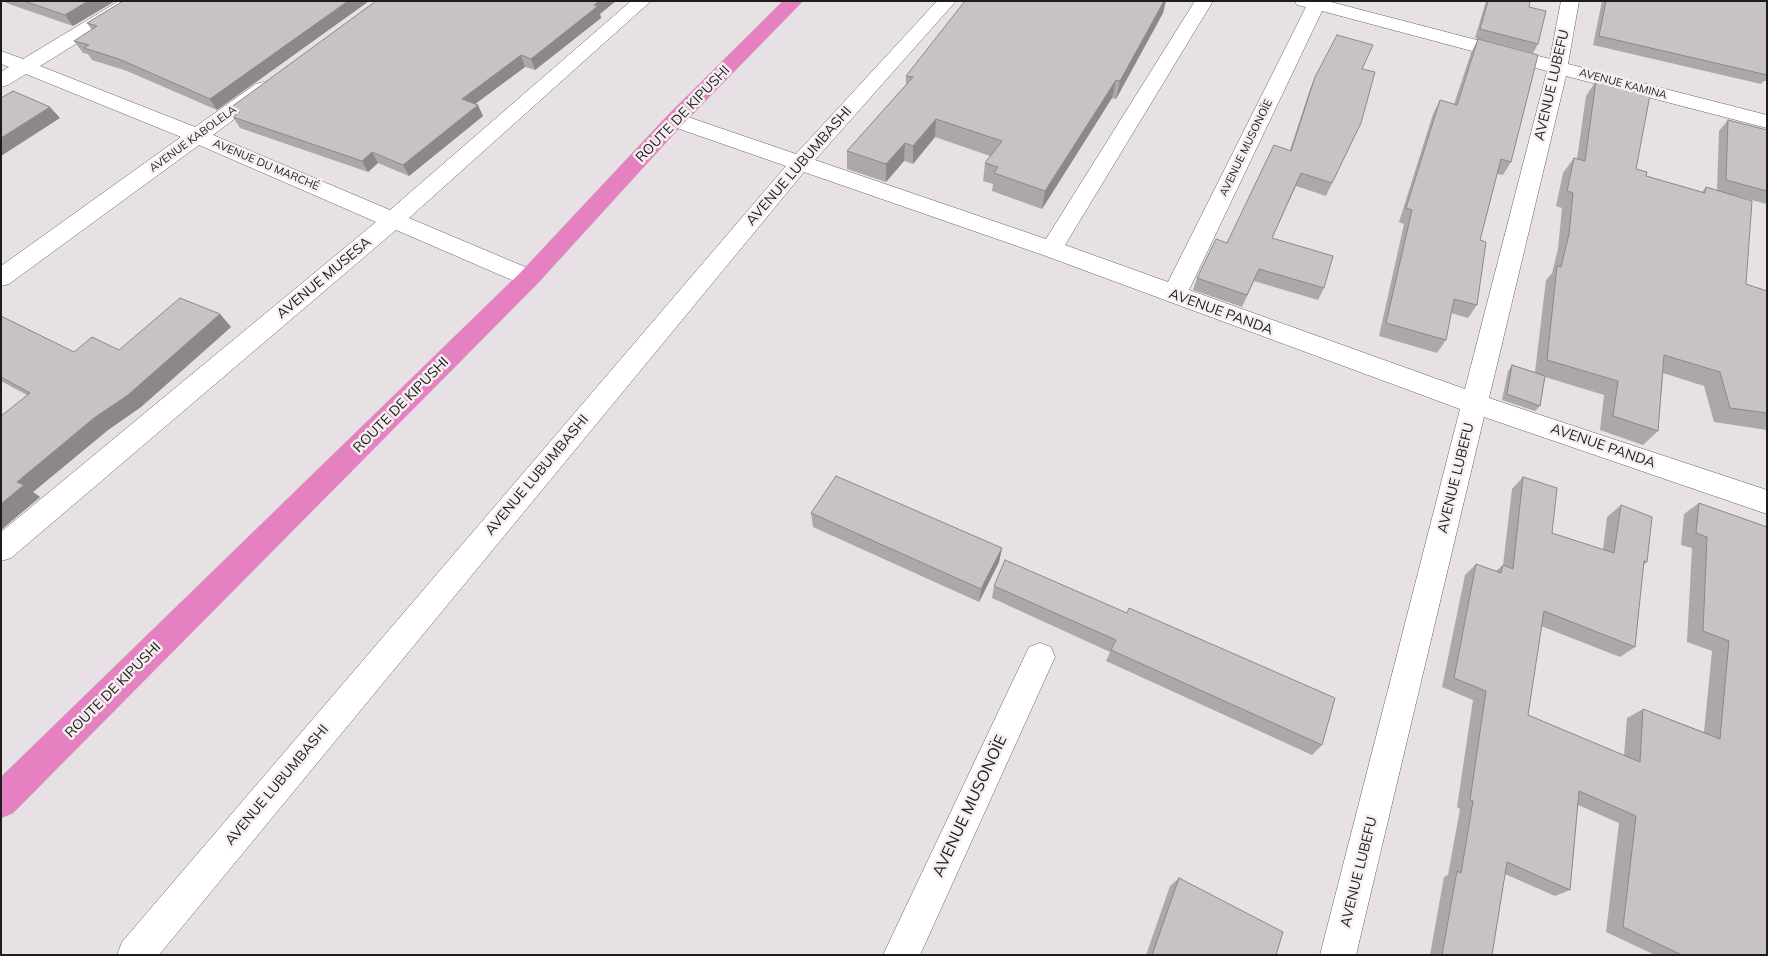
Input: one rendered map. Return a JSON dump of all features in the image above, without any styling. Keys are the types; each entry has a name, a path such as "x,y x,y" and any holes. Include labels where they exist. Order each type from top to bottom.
{"highway":[{"name":"ROUTE DE KIPUSHI","path":"1,801 529,278 675,120 794,1"}],"street":[{"path":"1,81 132,1"},
{"name":"AVENUE MUSESA","path":"1,549 393,220 642,1"},
{"name":"AVENUE LUBUMBASHI","path":"135,955 800,163 947,1"},
{"path":"1051,249 1204,1"},
{"name":"AVENUE LUBEFU","path":"1338,955 1558,67 1570,1"},
{"name":"AVENUE KAMINA","path":"1313,2 1767,122"},
{"name":"AVENUE MUSONOÏE","path":"1174,295 1313,2"},
{"name":"AVENUE DU MARCHÉ","path":"1,57 197,136 529,278"},
{"name":"AVENUE KABOLELA","path":"1,278 275,80"},
{"name":"AVENUE PANDA","path":"675,120 1051,249 1474,402 1767,502"},
{"name":"AVENUE MUSONOÏE","path":"901,955 1040,657"}],"building":[{"path":"24,1 88,1 65,15"},
{"path":"123,1 348,1 210,99 119,59 84,48 89,45 74,41 97,26 87,23"},
{"path":"376,1 599,1 594,5 598,6 531,59 521,55 462,99 478,105 403,165 372,152 362,161 233,117 240,112 230,108"},
{"path":"965,1 1164,1 1120,81 1116,80 1045,191 994,173 998,167 985,163 1002,141 936,119 913,146 905,143 886,164 847,151 913,77 906,76"},
{"path":"1488,1 1530,1 1529,7 1546,11 1538,44 1480,29"},
{"path":"1606,1 1767,1 1767,75 1599,36"},
{"path":"1337,35 1373,45 1362,69 1375,72 1361,123 1332,183 1301,173 1272,238 1333,256 1324,288 1259,269 1247,295 1197,278 1216,239 1227,243 1274,145 1291,151 1315,77"},
{"path":"1478,39 1538,55 1511,162 1501,159 1480,240 1486,242 1477,305 1454,299 1446,340 1386,323 1412,210 1406,208 1440,100 1457,105"},
{"path":"1596,81 1650,95 1636,169 1647,172 1646,176 1705,193 1706,187 1752,201 1746,284 1767,291 1767,413 1730,408 1720,372 1664,355 1658,431 1613,416 1618,381 1547,360 1557,266 1561,267 1569,234 1573,193 1567,191 1574,158 1585,161"},
{"path":"13,91 50,107 1,138 1,98"},
{"path":"1728,120 1767,130 1767,191 1726,180"},
{"path":"180,298 220,314 128,395 94,418 17,482 24,485 1,504 1,416 30,393 1,377 1,316 74,352 92,337 119,350"},
{"path":"1512,365 1545,376 1540,406 1507,394"},
{"path":"836,476 1002,548 981,589 811,513"},
{"path":"1523,477 1557,488 1552,533 1614,553 1621,505 1652,517 1647,562 1644,561 1635,647 1544,611 1528,715 1640,762 1643,709 1720,739 1729,641 1703,631 1707,537 1696,533 1699,503 1767,527 1767,955 1682,955 1623,927 1636,816 1579,791 1570,890 1507,862 1492,955 1442,955 1457,871 1461,873 1473,801 1470,800 1486,691 1454,678 1476,564 1501,573 1503,565 1513,569"},
{"path":"1005,560 1127,613 1129,608 1335,698 1322,745 1111,650 1116,640 994,586"},
{"path":"1179,878 1283,932 1276,955 1152,955"}]}
